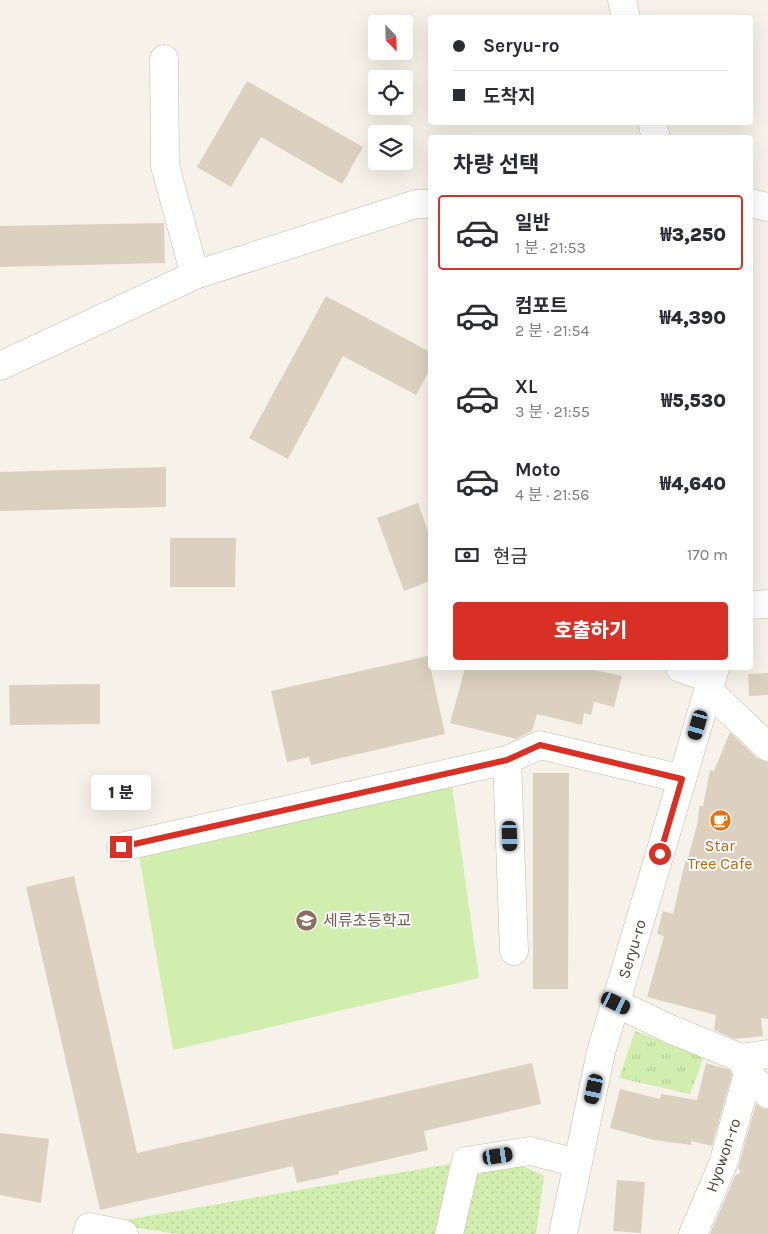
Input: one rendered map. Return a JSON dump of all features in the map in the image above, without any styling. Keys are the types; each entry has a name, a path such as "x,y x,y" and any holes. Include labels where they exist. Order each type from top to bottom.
{"street":[{"path":"622,0 625,15"},
{"path":"164,59 166,166 195,275"},
{"path":"0,366 195,275 416,204 428,204"},
{"path":"753,204 768,208"},
{"path":"753,605 768,604"},
{"path":"686,670 712,679 768,747"},
{"name":"Seryu-ro","path":"563,1234 601,1052 712,679"},
{"path":"121,847 507,760 540,745 682,779"},
{"path":"507,760 514,951"},
{"path":"616,1003 744,1066 768,1094"},
{"path":"744,1066 768,1054"},
{"name":"Hyowon-ro","path":"692,1234 724,1164 744,1066"},
{"path":"449,1234 466,1161 530,1151 578,1163"},
{"path":"87,1234 89,1228 124,1234"}],"green space":[{"path":"451,779 479,978 173,1050 138,851"},
{"path":"635,1031 704,1057 690,1094 619,1078"},
{"path":"516,1163 544,1176 536,1234 463,1234 476,1175"},
{"path":"450,1164 436,1234 176,1234 108,1223"}],"building":[{"path":"247,81 363,147 342,184 261,137 231,187 197,167"},
{"path":"164,223 165,263 0,267 0,226"},
{"path":"326,296 428,351 428,373 416,395 343,356 288,459 249,438"},
{"path":"166,467 166,507 0,511 0,472"},
{"path":"418,503 428,531 428,582 404,591 377,518"},
{"path":"170,538 236,538 235,587 170,587"},
{"path":"428,656 428,670 431,670 445,734 311,765 309,757 287,762 271,691"},
{"path":"464,670 594,670 622,676 614,707 594,702 591,715 584,713 582,725 537,714 532,731 516,739 450,723"},
{"path":"768,673 768,695 749,696 748,674"},
{"path":"100,684 100,724 10,725 9,685"},
{"path":"730,732 757,758 768,762 768,1019 761,1018 763,1036 735,1039 714,1030 716,1015 647,997 664,936 657,934 663,911 673,914 686,858 688,858 698,821 699,806 703,806 710,770 714,771"},
{"path":"533,773 569,773 568,989 533,989"},
{"path":"74,876 137,1153 532,1063 541,1104 424,1131 428,1150 338,1171 339,1174 297,1183 293,1166 100,1210 26,887"},
{"path":"706,1063 730,1070 732,1075 712,1146 691,1141 691,1145 654,1140 610,1128 620,1089 660,1099 661,1094 697,1100"},
{"path":"756,1104 764,1109 768,1109 768,1234 710,1234 735,1176 741,1172 738,1168"},
{"path":"0,1133 49,1139 41,1203 0,1195"},
{"path":"617,1180 645,1182 641,1233 613,1231"}],"place":[{"name":"Star Tree Cafe","path":"720,821"},
{"name":"세류초등학교","path":"307,920"}],"route":[{"path":"121,847 507,760 540,745 682,779 660,854"}]}
